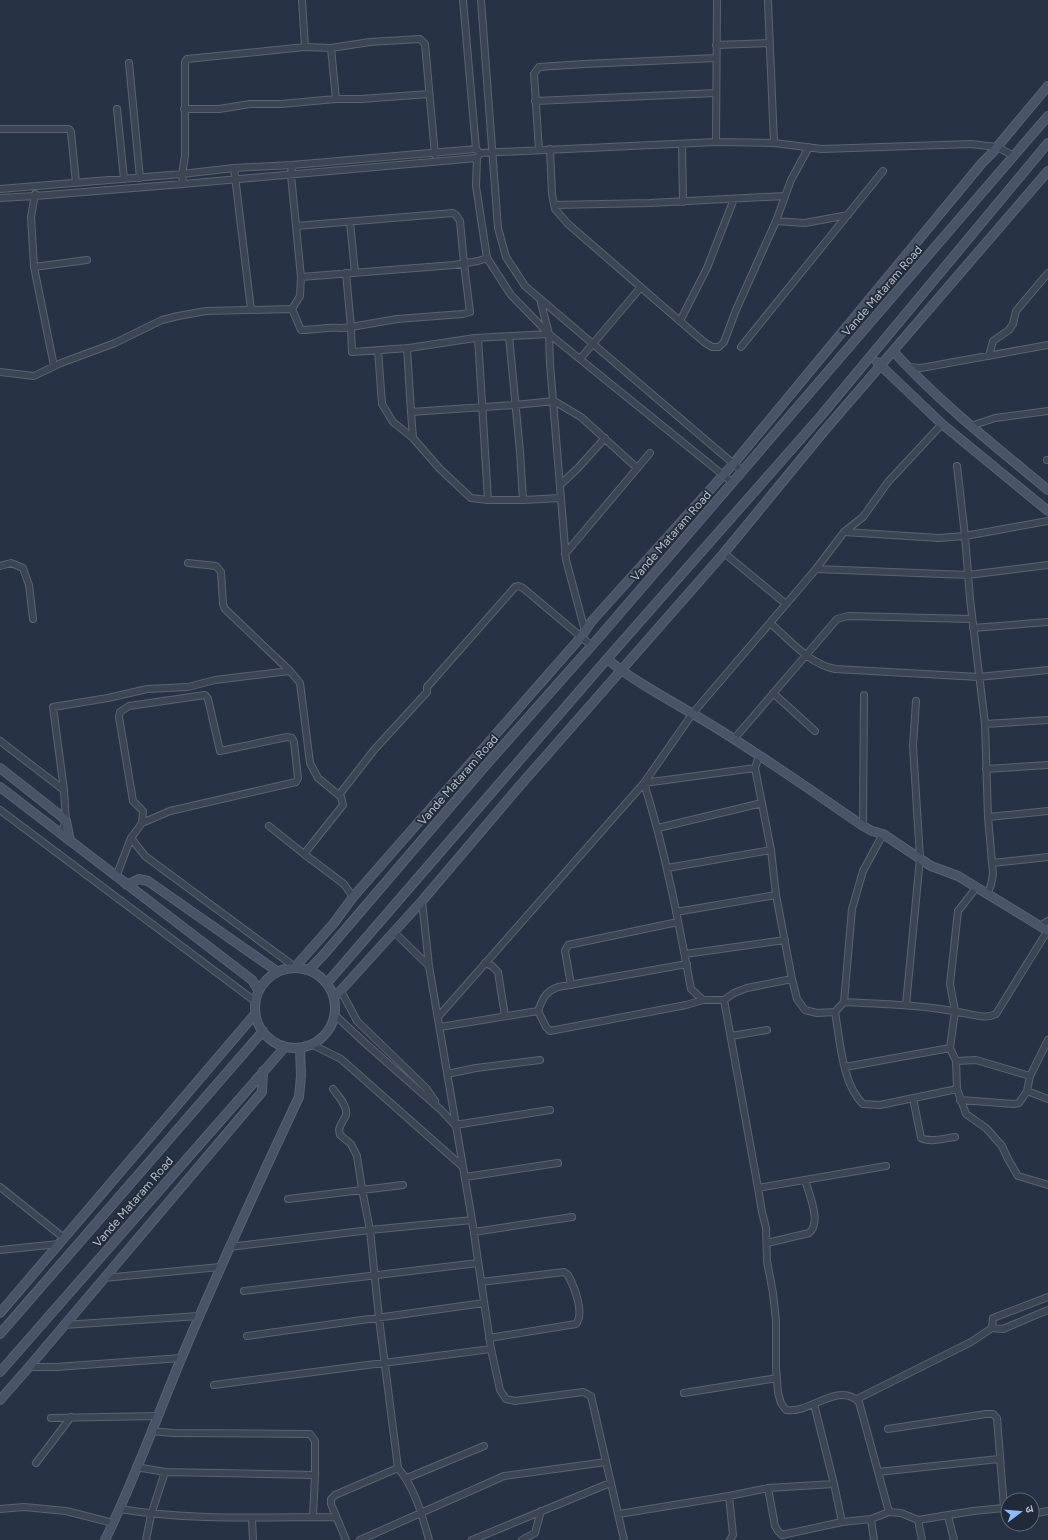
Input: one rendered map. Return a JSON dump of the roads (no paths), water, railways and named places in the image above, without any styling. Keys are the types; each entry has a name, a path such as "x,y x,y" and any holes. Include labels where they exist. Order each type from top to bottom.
{"street":[{"path":"302,0 305,48"},
{"path":"463,0 477,153 476,186 487,258 511,295 549,334 732,483"},
{"path":"481,0 498,228 506,257 525,286 742,471"},
{"path":"716,142 717,0"},
{"path":"768,2 774,143"},
{"path":"183,184 182,174 185,156 185,62 187,59 305,48 331,48 370,42 420,39 425,44 435,162"},
{"path":"716,45 770,42"},
{"path":"331,48 336,99"},
{"path":"539,150 534,74 539,67 716,58"},
{"path":"129,63 140,178"},
{"path":"131,838 145,856 295,967 309,970 319,975 327,983 334,998 335,1015 328,1031 316,1042 300,1048 285,1047 272,1041 263,1031 256,1014 257,996 262,985 271,976 278,972 295,967 334,923 353,897 583,634 591,622 734,463 982,163 1048,86"},
{"path":"535,101 716,93"},
{"path":"184,109 219,109 250,104 281,104 336,99 361,99 429,94"},
{"path":"117,109 124,179"},
{"name":"Vande Mataram Road","path":"309,970 486,765 592,646 1048,116"},
{"path":"0,129 69,129 71,132 76,183"},
{"path":"0,189 435,152 477,153 716,142 774,143 822,149 971,144 997,147 1014,156"},
{"path":"682,144 683,202"},
{"path":"327,983 820,417 1047,144"},
{"path":"550,149 552,194 555,209 568,224 680,321 712,347 719,347 724,342 739,303 776,221 791,180 809,148"},
{"path":"0,198 237,180 435,162 477,153"},
{"path":"292,165 291,175 301,277 300,296 292,309"},
{"path":"234,168 237,180 251,310"},
{"path":"741,347 883,171"},
{"path":"334,998 422,901 620,670 724,553 880,365 1048,171"},
{"path":"34,187 35,196 31,217 34,266 54,366"},
{"path":"554,205 683,202 785,196"},
{"path":"680,321 707,268 734,199"},
{"path":"292,309 301,330 329,328 339,329 397,319 463,314 470,312 460,221 453,213 296,226"},
{"path":"776,221 805,223 848,216"},
{"path":"350,222 355,273"},
{"path":"301,277 464,264 487,258"},
{"path":"34,266 87,260"},
{"path":"346,273 352,352 407,348 478,338 549,334"},
{"path":"989,356 993,341 1009,330 1013,324 1016,311 1048,273"},
{"path":"580,359 641,287"},
{"path":"540,299 549,334 565,554 583,634"},
{"path":"0,372 34,376 54,366 115,343 162,320 206,311 292,309"},
{"path":"509,336 523,500"},
{"path":"478,338 488,500"},
{"path":"908,367 921,368 1048,345"},
{"path":"407,348 413,438"},
{"path":"378,350 382,404 393,422 413,438 440,470 471,498 488,500 561,498"},
{"path":"893,351 971,426 1048,490"},
{"path":"871,356 942,424 1048,512"},
{"path":"411,412 515,405 554,400 581,417 637,468"},
{"path":"971,426 995,418 1048,411"},
{"path":"438,1017 644,783 693,713 816,569 844,532 864,517 888,482 942,424"},
{"path":"560,485 578,468 605,438"},
{"path":"565,554 650,453"},
{"path":"957,466 966,536 972,619 985,724 988,817 993,874 991,885 986,895"},
{"path":"844,532 939,538 966,536 1048,520"},
{"path":"724,553 786,604"},
{"path":"0,566 12,563 24,568 29,585 33,619"},
{"path":"188,564 216,566 219,569 221,572 223,604 225,609 290,670 300,683 310,763 318,778 339,795 343,801 343,805 304,854"},
{"path":"816,569 968,575 1048,565"},
{"path":"339,795 374,750 426,692 428,687 515,587 518,586 523,588 583,634 592,646"},
{"path":"734,738 837,619 848,616 972,619"},
{"path":"770,622 807,655 827,668 979,677 1048,670"},
{"path":"973,628 1048,622"},
{"path":"608,659 620,670 734,738 759,756 773,763 786,774 863,826 872,831 883,834 931,866 958,876 986,895 1048,930 996,1014 988,1017 906,1005 844,1002"},
{"path":"70,841 66,822 64,790 53,707 108,698 147,689 188,687 215,680 290,670"},
{"path":"773,693 815,731"},
{"path":"116,877 131,838 142,823 170,811 296,782 298,778 294,742 292,738 287,737 220,751 208,699 205,695 129,706 120,712 119,717 133,800 143,811 142,823"},
{"path":"863,826 864,695"},
{"path":"906,1005 920,858 913,746 916,701"},
{"path":"985,724 1048,720"},
{"path":"0,741 64,790"},
{"path":"759,756 755,768 771,850 776,895 797,999 805,1010 817,1013 836,1012"},
{"path":"986,769 1048,765"},
{"path":"0,768 66,822"},
{"path":"644,783 755,768"},
{"path":"644,783 658,828 691,989 703,1000"},
{"path":"0,787 252,980 259,991"},
{"path":"658,828 762,803"},
{"path":"0,810 256,1002"},
{"path":"988,817 1048,811"},
{"path":"61,834 66,822"},
{"path":"269,826 344,884 353,897"},
{"path":"883,834 863,871 852,909 844,1002 836,1012 845,1067 850,1086 855,1097 863,1104 880,1105 957,1089"},
{"path":"667,868 771,850"},
{"path":"992,863 1048,857"},
{"path":"127,885 139,879 148,880 278,972"},
{"path":"976,888 958,911 950,984 955,1011 950,1048 956,1061 957,1089 966,1114 986,1128 1002,1146 1018,1176 1048,1185"},
{"path":"676,912 776,895"},
{"path":"422,901 429,966 474,1232 490,1349 500,1390 506,1399 516,1401 583,1392 591,1396 624,1540"},
{"path":"1040,926 1048,921"},
{"path":"571,985 565,951 568,944 678,922"},
{"path":"394,932 429,966"},
{"path":"685,954 785,940"},
{"path":"485,963 492,966 498,972 505,1016"},
{"path":"686,964 558,987 548,991 538,1010 546,1027 550,1031 686,1005 703,1000 724,1000 734,993 747,988 792,979"},
{"path":"341,991 357,1021 426,1088 441,1110"},
{"path":"724,1000 766,1228 767,1260 776,1321 777,1378 781,1403 786,1410 794,1411 836,1395 846,1394 857,1399 861,1408 889,1512"},
{"path":"440,1027 538,1010"},
{"path":"0,1313 256,1014"},
{"path":"335,1015 441,1110 455,1125"},
{"path":"731,1036 767,1030"},
{"name":"Vande Mataram Road","path":"0,1334 263,1031"},
{"path":"960,1100 1014,1104 1019,1103 1028,1091 1030,1076 1048,1040"},
{"path":"311,1044 341,1059 463,1167"},
{"name":"Vande Mataram Road","path":"0,1372 285,1047"},
{"path":"105,1540 120,1509 157,1416 220,1267 299,1097 301,1076 300,1048"},
{"path":"845,1067 950,1048"},
{"path":"447,1074 476,1068 540,1060"},
{"path":"956,1061 976,1060 1030,1076"},
{"path":"0,1400 262,1092 263,1071"},
{"path":"333,1089 341,1100 346,1111 346,1116 340,1126 340,1135 351,1144 357,1156 370,1230 379,1318 398,1468 407,1478 421,1513 429,1540"},
{"path":"1028,1091 1048,1099"},
{"path":"914,1098 921,1138 924,1140 930,1140 955,1137"},
{"path":"455,1125 550,1110"},
{"path":"464,1177 558,1163"},
{"path":"758,1188 886,1166"},
{"path":"767,1243 809,1233 812,1230 815,1224 814,1214 805,1180"},
{"path":"288,1199 403,1185"},
{"path":"0,1187 62,1241"},
{"path":"474,1232 572,1217"},
{"path":"229,1247 370,1230 472,1220"},
{"path":"0,1250 62,1241"},
{"path":"244,1291 478,1263"},
{"path":"104,1278 220,1267"},
{"path":"481,1282 564,1272 568,1275 578,1298 579,1319 576,1324 489,1338"},
{"path":"992,1328 993,1318 1048,1297"},
{"path":"247,1336 484,1303"},
{"path":"857,1399 971,1342 992,1328 1003,1329 1048,1310"},
{"path":"64,1325 199,1316"},
{"path":"214,1384 490,1349"},
{"path":"29,1367 56,1367 181,1358"},
{"path":"684,1394 777,1378"},
{"path":"814,1404 842,1522"},
{"path":"888,1429 993,1414 997,1418 1002,1492"},
{"path":"51,1418 157,1416"},
{"path":"36,1463 70,1417"},
{"path":"151,1431 173,1433 310,1434 315,1441 313,1517"},
{"path":"407,1478 484,1446"},
{"path":"878,1472 999,1459"},
{"path":"360,1540 504,1476 606,1462"},
{"path":"136,1467 165,1472 315,1475"},
{"path":"346,1540 331,1504 331,1498 398,1468"},
{"path":"146,1540 151,1514 165,1472"},
{"path":"472,1540 610,1483"},
{"path":"619,1514 768,1488 834,1484"},
{"path":"768,1488 775,1526 778,1532 782,1535 842,1522 871,1519 889,1512 901,1512 918,1520 1000,1508"},
{"path":"729,1496 733,1535 730,1540"},
{"path":"0,1509 24,1507 66,1511 113,1523"},
{"path":"120,1509 151,1514 252,1519 336,1517"},
{"path":"537,1540 535,1533 541,1511"},
{"path":"948,1516 954,1540"},
{"path":"252,1519 253,1540"},
{"path":"871,1519 874,1540"},
{"path":"918,1520 922,1540"},
{"path":"522,1540 535,1533"}]}
